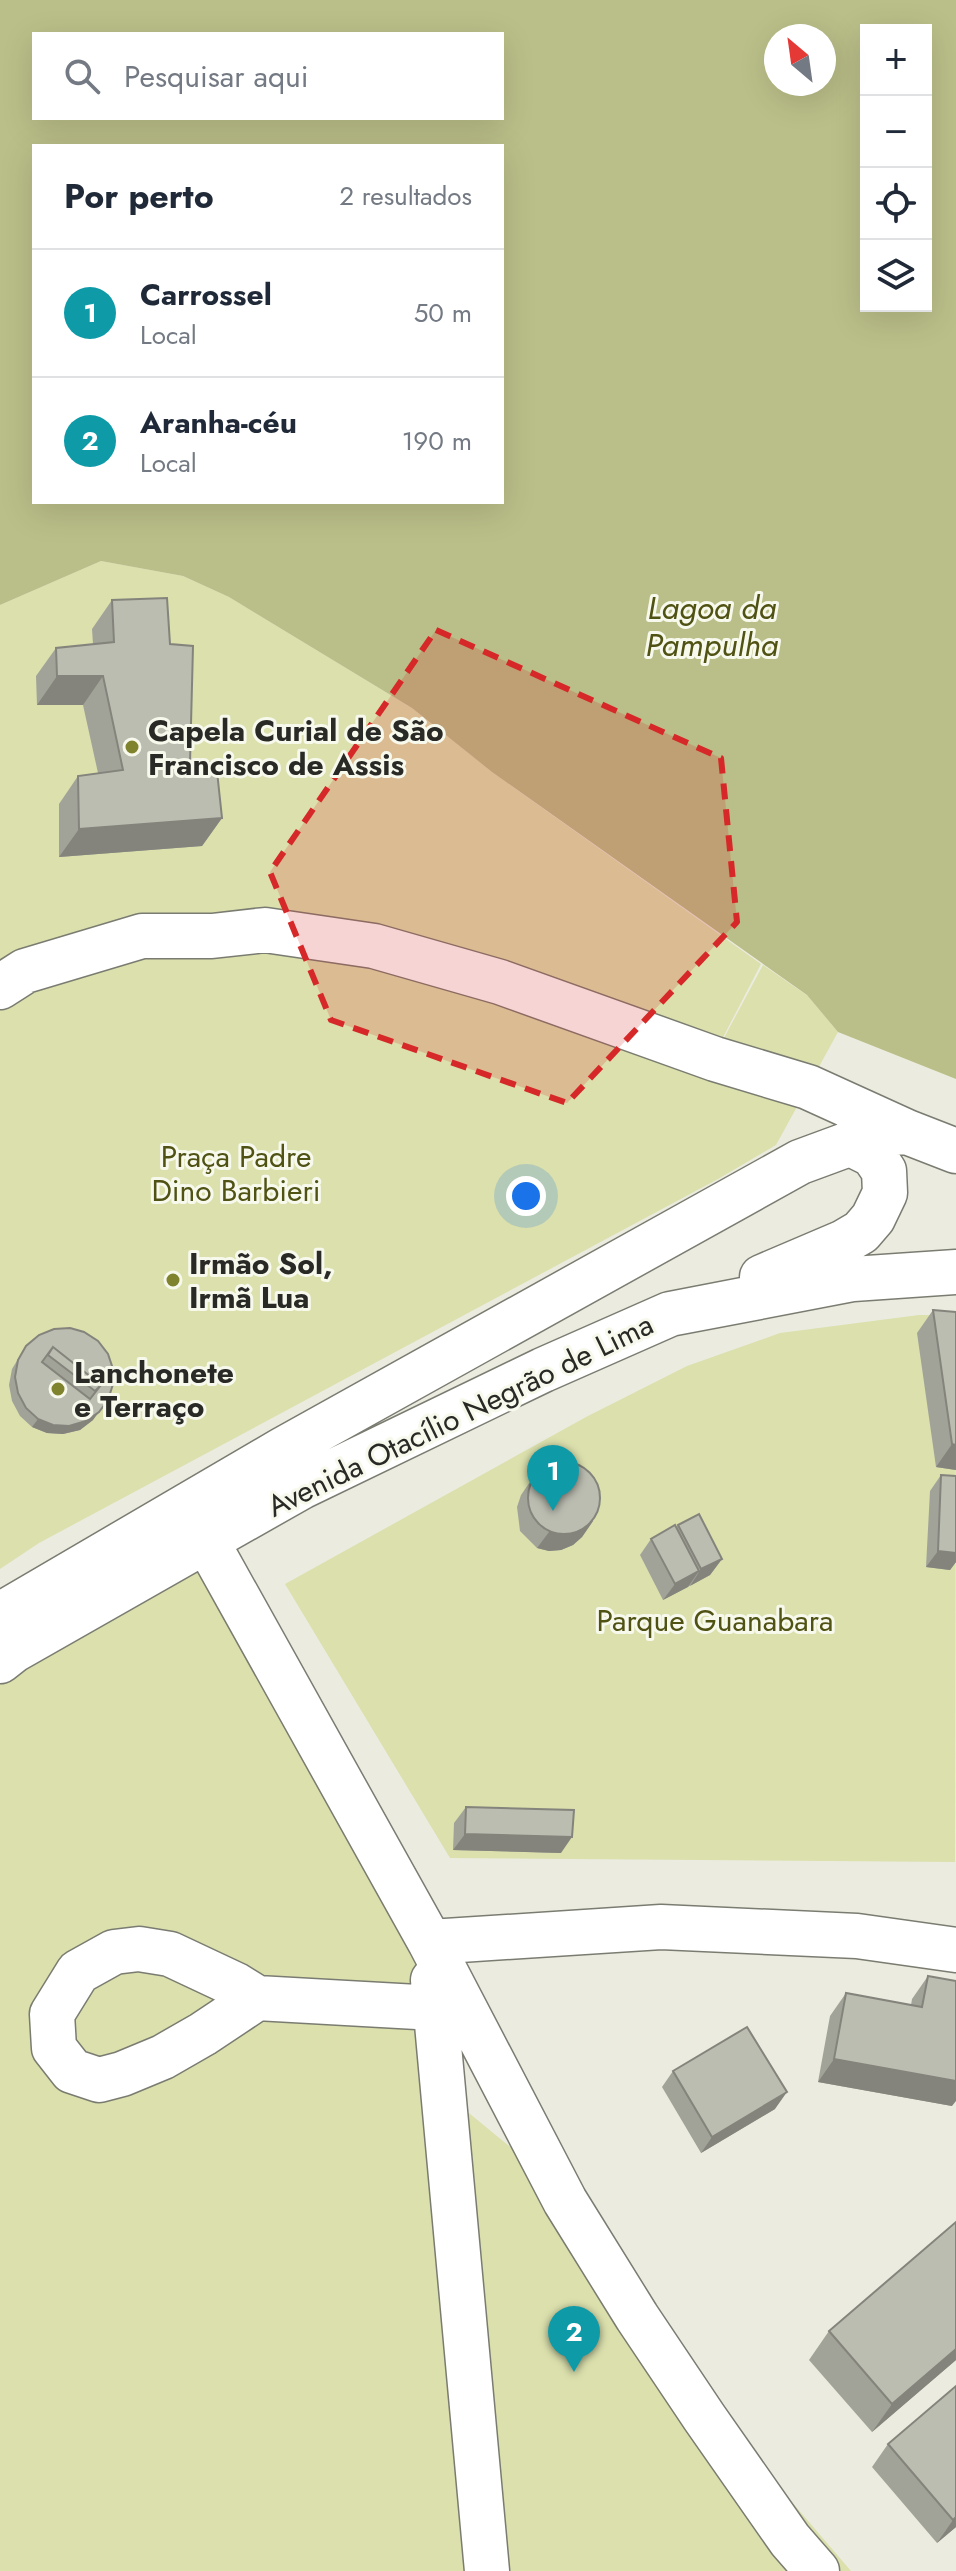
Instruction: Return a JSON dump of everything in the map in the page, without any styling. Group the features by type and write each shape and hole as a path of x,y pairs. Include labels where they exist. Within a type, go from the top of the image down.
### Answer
{"street":[{"name":"Avenida Otacílio Negrão de Lima","path":"0,987 25,971 142,936 212,936 265,930 374,946 500,982 715,1059 808,1087 956,1151"},
{"name":"Avenida Otacílio Negrão de Lima","path":"0,1615 282,1450 800,1162 876,1134 907,1132"},
{"path":"670,1314 827,1250 861,1232 873,1218 885,1193 884,1171 873,1155 849,1143"},
{"name":"Avenida Otacílio Negrão de Lima","path":"0,1661 14,1650 301,1487 543,1370 670,1314 853,1279 956,1272"},
{"path":"207,1542 430,1942 565,2201 704,2417 790,2540 817,2571"},
{"path":"430,1942 661,1927 857,1936 956,1950"},
{"path":"430,1942 487,2571"},
{"path":"257,1998 435,2008"}],"highlighted area":[{"path":"436,630 721,758 737,922 567,1103 331,1020 270,872"}],"green space":[{"path":"101,561 183,576 229,597 412,708 492,772 761,964 717,1049 267,926 0,984 0,605"},
{"name":"Praça Padre Dino Barbieri","path":"264,934 717,1051 763,965 808,996 838,1032 776,1145 39,1543 0,1569 0,992 26,975"},
{"name":"Parque Guanabara","path":"919,1315 956,1315 955,1862 450,1858 285,1584 586,1417 687,1366 780,1333"},
{"path":"192,1542 416,1942 465,2571 0,2571 0,1667"},
{"path":"464,2109 525,2159 621,2303 851,2571 504,2571"}],"water":[{"name":"Lagoa da Pampulha","path":"0,0 956,0 956,1079 838,1032 807,995 492,772 412,708 229,597 183,576 101,561 0,605"}],"building":[{"name":"Capela Curial de São Francisco de Assis","path":"167,598 170,644 193,646 190,763 216,762 222,818 79,829 78,776 123,770 103,676 57,676 56,648 114,642 112,600"},
{"path":"933,1310 956,1312 956,1445 952,1444"},
{"name":"Lanchonete e Terraço","path":"70,1328 98,1341 108,1354 113,1369 108,1400 99,1412 86,1421 69,1426 53,1425 38,1419 26,1408 18,1393 15,1377 18,1360 26,1346 39,1335 54,1329","holes":["53,1347 101,1385 90,1399 42,1362"]},
{"path":"53,1347 101,1385 95,1391 48,1355"},
{"path":"564,1462 590,1472 600,1498 590,1524 564,1534 538,1524 528,1498 538,1472"},
{"path":"941,1475 956,1476 956,1553 938,1551"},
{"path":"699,1514 722,1559 701,1569 678,1525"},
{"path":"675,1525 699,1571 675,1584 651,1539"},
{"path":"466,1807 574,1810 572,1837 465,1834"},
{"path":"928,1976 956,1981 956,2081 834,2059 846,1993 922,2007"},
{"path":"747,2027 787,2092 712,2137 673,2071"},
{"path":"956,2222 956,2349 892,2404 829,2331"},
{"path":"956,2386 956,2517 953,2520 888,2444"}],"place":[{"name":"Capela Curial de São Francisco de Assis","path":"132,747"},
{"name":"Irmão Sol, Irmã Lua","path":"173,1280"},
{"name":"Lanchonete e Terraço","path":"58,1389"},
{"name":"Carrossel","path":"553,1511"},
{"name":"Aranha-céu","path":"574,2372"}]}
